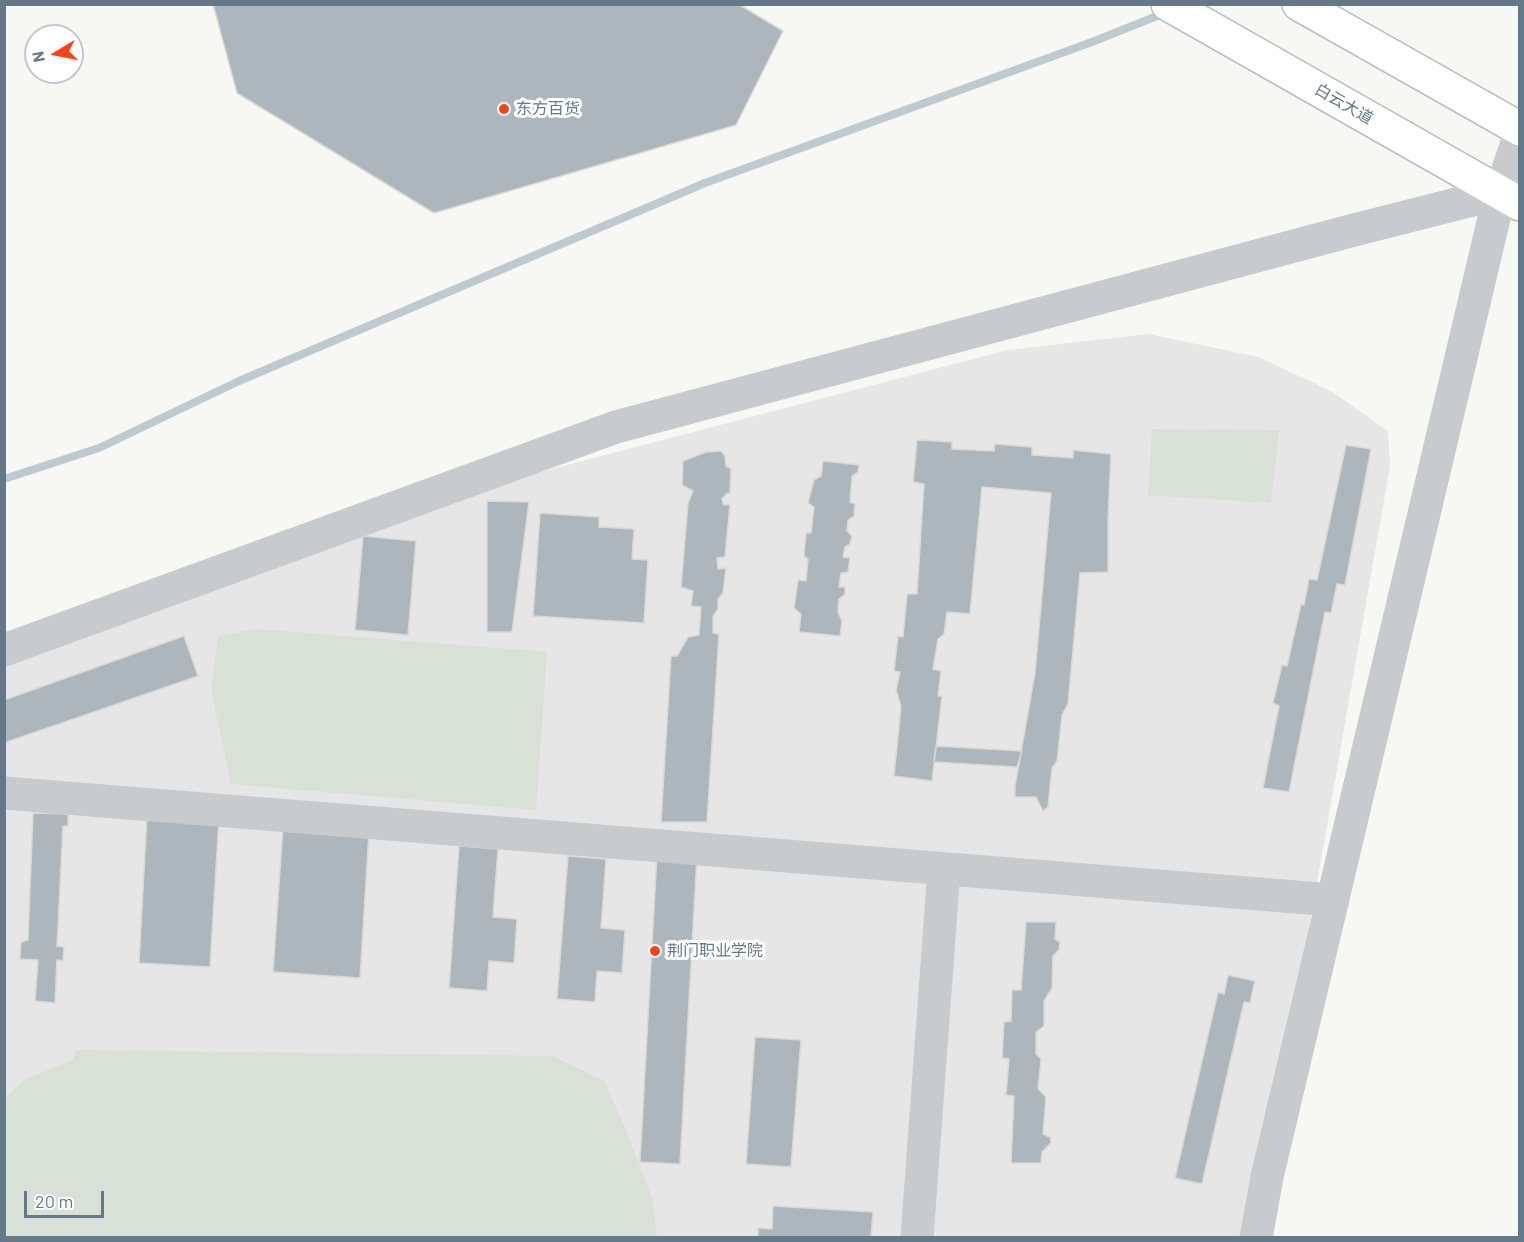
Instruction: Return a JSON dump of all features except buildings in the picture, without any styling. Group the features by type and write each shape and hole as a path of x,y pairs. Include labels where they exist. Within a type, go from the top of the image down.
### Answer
{"main road":[{"name":"白云大道","path":"1168,4 1510,199"},
{"path":"1299,4 1520,129"}],"street":[{"path":"1256,1238 1267,1177 1333,900 1510,199 1520,134"},
{"path":"4,650 616,427 1343,233 1510,199"},
{"path":"4,793 1333,900"},
{"path":"917,1238 944,869"}],"shaded area":[{"name":"荆门职业学院","path":"1149,334 1258,357 1331,391 1388,431 1390,466 1255,1237 5,1238 5,665 467,491 1008,350"},
{"path":"1152,429 1279,430 1271,503 1148,495"},
{"path":"257,629 547,652 536,810 231,784 211,689 218,636"},
{"path":"75,1050 553,1056 604,1081 652,1198 657,1237 5,1237 5,1098 24,1080 73,1060"}],"waterway":[{"path":"4,479 99,448 239,381 705,183 1092,42 1167,12"}],"place":[{"name":"东方百货","path":"504,109"},
{"name":"荆门职业学院","path":"655,951"}]}
